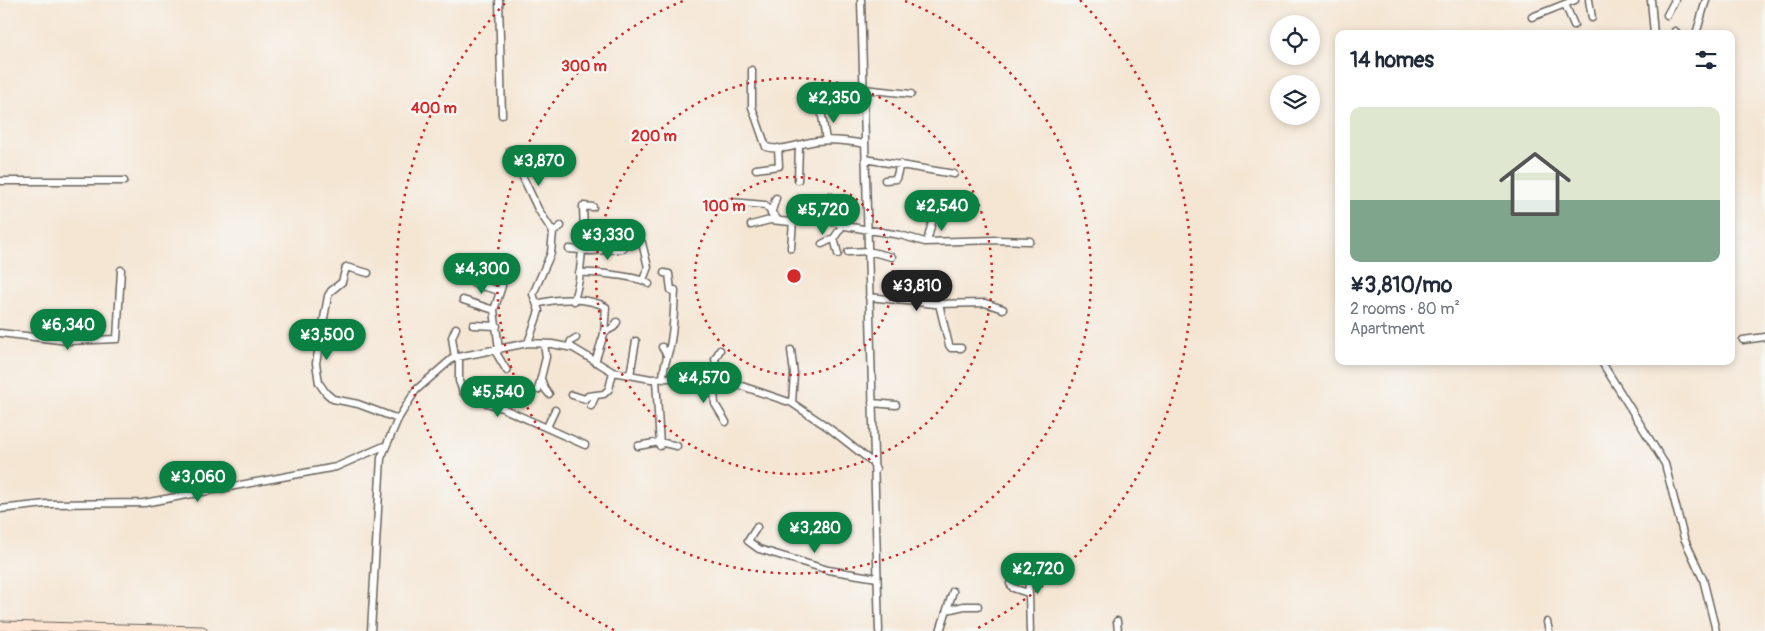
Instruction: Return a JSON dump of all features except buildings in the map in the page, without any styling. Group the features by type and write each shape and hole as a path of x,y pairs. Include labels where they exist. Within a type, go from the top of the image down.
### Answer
{"street":[{"path":"499,0 502,115"},
{"path":"861,0 872,403 876,469 875,524 879,631"},
{"path":"1589,0 1592,18"},
{"path":"1651,0 1654,30"},
{"path":"1667,15 1675,0"},
{"path":"1697,30 1706,0"},
{"path":"1532,17 1569,2 1574,24"},
{"path":"752,70 752,107 757,128 766,147 778,148 826,140 843,140 865,144"},
{"path":"822,89 863,89 911,94"},
{"path":"821,110 826,140"},
{"path":"798,180 799,145"},
{"path":"756,170 779,166 778,148"},
{"path":"510,150 538,209 553,232 551,253 533,294 537,304 538,315 528,343"},
{"path":"865,159 954,174"},
{"path":"884,180 896,179 900,164"},
{"path":"0,181 124,181"},
{"path":"828,219 830,196"},
{"path":"770,220 776,198"},
{"path":"730,202 768,206 778,220"},
{"path":"574,301 582,250 583,206 593,207"},
{"path":"751,225 770,220 793,221 818,217 843,225 900,235 927,242 997,240 1030,242"},
{"path":"927,242 933,218"},
{"path":"791,248 793,221"},
{"path":"822,244 834,238 843,225"},
{"path":"553,232 561,226"},
{"path":"834,238 838,254"},
{"path":"569,249 618,250 630,240 642,243 648,268 646,282 602,273 579,272"},
{"path":"848,252 868,251 892,257"},
{"path":"368,273 346,267 342,282 329,293 321,329 316,366 317,375 323,390 333,399 358,404 398,419"},
{"path":"0,334 68,341 118,339 121,270"},
{"path":"659,444 660,379 673,326 675,291 671,290 669,274 664,273"},
{"path":"474,284 501,289 494,310 497,350 507,371"},
{"path":"869,297 939,304 985,303 1003,309"},
{"path":"463,300 494,310"},
{"path":"537,304 548,301 574,301 606,307 605,332 595,362"},
{"path":"939,304 948,345 951,348 961,348"},
{"path":"605,332 614,327 617,322"},
{"path":"473,324 496,326"},
{"path":"456,328 452,337 457,358 459,381 465,395 547,427 569,440 585,445"},
{"path":"569,347 571,341 576,338"},
{"path":"1743,340 1765,338"},
{"path":"630,375 636,341"},
{"path":"371,631 378,471 384,446 416,390 457,358 528,343 544,344 569,347 613,372 660,379 715,377 792,403 829,428 872,462 876,469"},
{"path":"538,390 546,357 544,344"},
{"path":"662,347 667,355"},
{"path":"720,350 714,359 715,404 726,422"},
{"path":"791,350 794,374 792,403"},
{"path":"1603,365 1665,464 1684,538 1703,579 1716,631"},
{"path":"572,395 585,399 588,396 607,392 613,372"},
{"path":"540,378 544,389 549,394"},
{"path":"591,406 596,395"},
{"path":"872,403 896,405"},
{"path":"547,427 555,410"},
{"path":"638,446 659,444 677,446"},
{"path":"0,509 46,504 144,503 336,467 384,446"},
{"path":"757,527 748,541 759,549 782,554 828,570 878,578"},
{"path":"1026,562 1029,581 1030,631"},
{"path":"1010,584 1014,588 1028,593"},
{"path":"940,631 953,591"},
{"path":"947,610 964,606 978,606"},
{"path":"1117,621 1118,631"},
{"path":"1547,622 1549,631"},
{"path":"0,626 202,631"}]}
